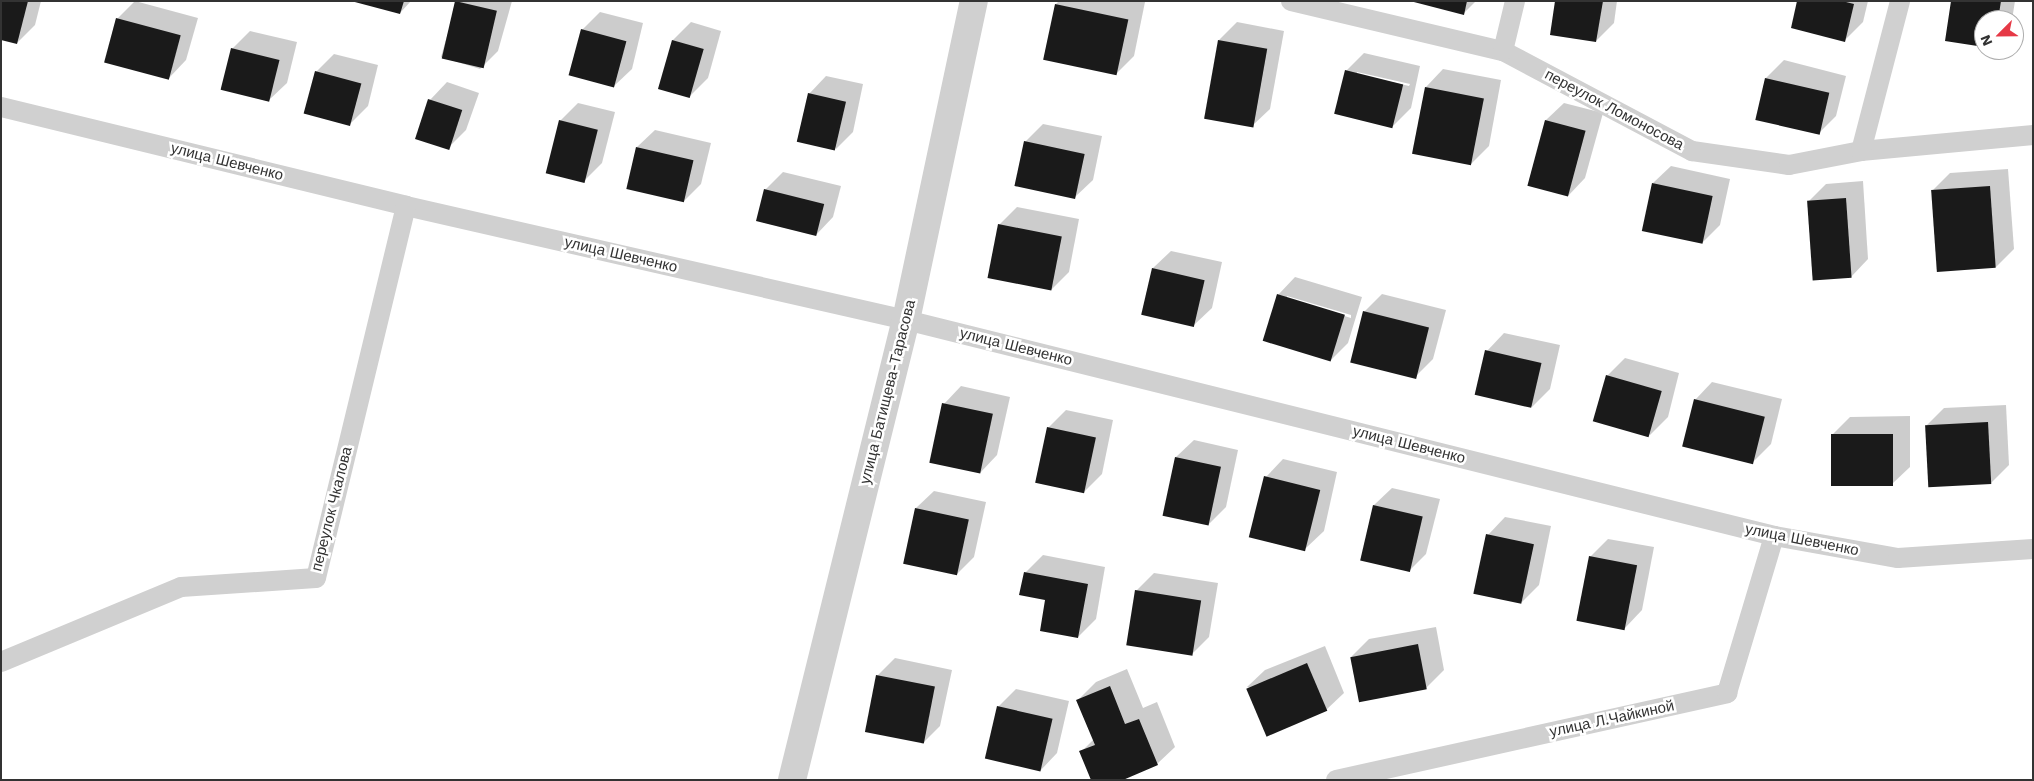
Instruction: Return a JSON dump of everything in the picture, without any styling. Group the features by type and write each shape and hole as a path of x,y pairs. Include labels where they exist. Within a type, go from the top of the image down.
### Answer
{"street":[{"name":"улица Батищева-Тарасова","path":"792,780 906,320 974,1"}],"lane":[{"name":"переулок Ломоносова","path":"1291,1 1503,51 1692,151 1789,165 1862,151 2033,135"},
{"path":"1503,51 1515,1"},
{"path":"1862,151 1900,1"},
{"name":"улица Шевченко","path":"1,108 406,206 906,320 1774,536 1898,558 2033,548"},
{"name":"переулок Чкалова","path":"1,662 181,587 316,578 406,206"},
{"name":"улица Л.Чайкиной","path":"1336,780 1727,694 1774,536"}],"building":[{"path":"1,1 28,1 17,44 1,40"},
{"path":"351,1 404,1 400,14"},
{"path":"455,1 497,11 484,68 442,58"},
{"path":"1410,1 1467,1 1464,15"},
{"path":"1555,1 1603,1 1596,42 1550,35"},
{"path":"1797,1 1842,1 1854,4 1845,42 1791,28"},
{"path":"1951,1 2001,1 2000,10 1974,10 1974,45 1945,41"},
{"path":"1055,4 1128,20 1117,75 1043,60"},
{"path":"116,18 181,35 169,80 104,62"},
{"path":"581,29 626,41 614,88 569,75"},
{"path":"672,40 704,49 690,98 658,89"},
{"path":"1218,40 1267,49 1253,127 1204,119"},
{"path":"231,48 280,60 269,102 221,90"},
{"path":"1345,70 1403,85 1392,128 1334,114"},
{"path":"315,71 361,83 350,126 304,114"},
{"path":"1765,78 1829,93 1820,135 1755,120"},
{"path":"1425,87 1484,98 1471,165 1412,154"},
{"path":"808,93 846,102 835,150 797,142"},
{"path":"428,99 462,110 449,150 415,139"},
{"path":"559,120 598,130 585,183 546,173"},
{"path":"1545,120 1586,131 1568,197 1527,186"},
{"path":"1024,141 1085,154 1075,199 1014,186"},
{"path":"636,147 693,160 684,202 626,189"},
{"path":"1652,183 1713,196 1702,244 1642,231"},
{"path":"1990,186 1996,268 1937,272 1931,190"},
{"path":"764,189 824,204 816,236 756,221"},
{"path":"1846,198 1852,278 1813,281 1807,201"},
{"path":"998,224 1062,236 1051,290 988,278"},
{"path":"1152,268 1205,280 1194,327 1141,315"},
{"path":"1277,294 1345,315 1331,362 1263,341"},
{"path":"1363,311 1429,327 1416,379 1350,362"},
{"path":"1485,350 1542,363 1531,408 1475,395"},
{"path":"1606,375 1662,391 1649,437 1593,421"},
{"path":"1694,399 1765,417 1753,464 1682,447"},
{"path":"942,403 993,414 980,473 929,463"},
{"path":"1988,422 1991,484 1928,487 1925,425"},
{"path":"1047,427 1096,437 1084,493 1035,483"},
{"path":"1831,434 1893,434 1893,486 1831,486"},
{"path":"1175,457 1221,467 1208,525 1163,516"},
{"path":"1264,476 1320,490 1305,551 1249,537"},
{"path":"1373,505 1423,516 1410,572 1360,561"},
{"path":"915,508 969,519 957,575 903,564"},
{"path":"1486,534 1534,544 1521,604 1473,594"},
{"path":"1589,556 1637,565 1625,630 1576,621"},
{"path":"1024,572 1088,584 1078,638 1040,631 1045,600 1019,595"},
{"path":"1135,590 1201,600 1192,656 1126,645"},
{"path":"1418,644 1427,689 1359,702 1350,657"},
{"path":"1307,663 1327,711 1267,737 1246,689"},
{"path":"876,675 935,686 924,743 865,732"},
{"path":"1110,686 1125,724 1139,719 1158,765 1123,780 1091,780 1079,751 1095,745 1076,700"},
{"path":"997,706 1053,719 1040,771 985,759"}]}
